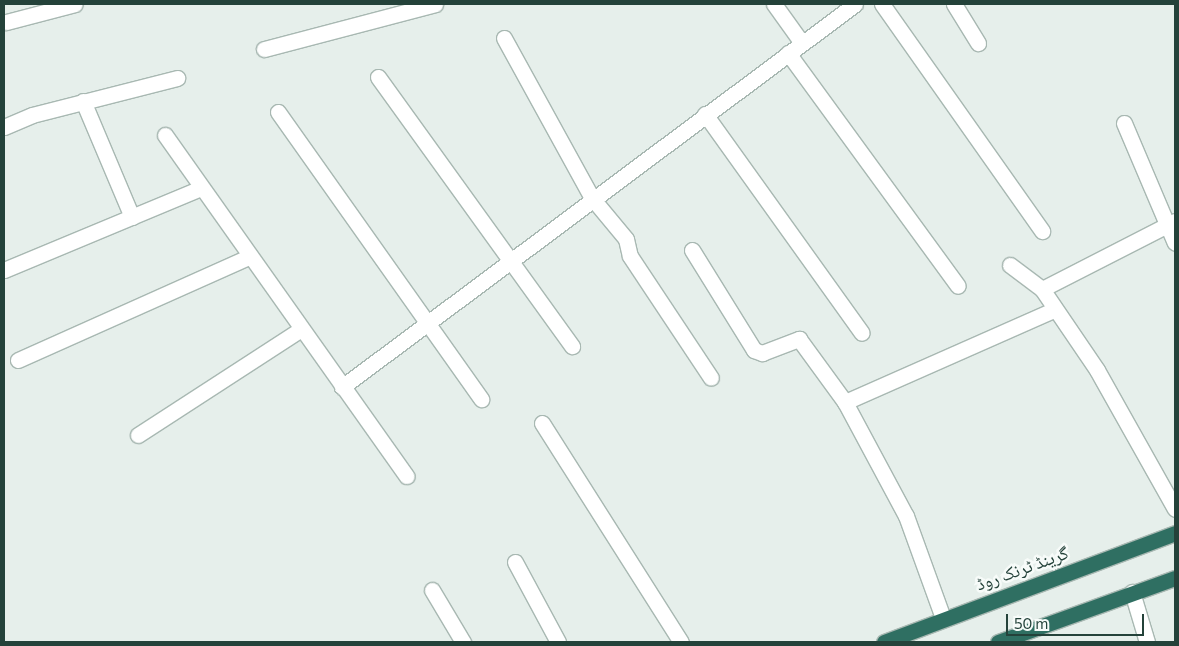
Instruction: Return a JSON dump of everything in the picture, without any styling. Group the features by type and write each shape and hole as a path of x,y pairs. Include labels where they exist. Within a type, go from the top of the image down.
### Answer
{"highway":[{"name":"گرینڈ ٹرنک روڈ","path":"884,642 943,618 1175,533"},
{"path":"998,642 1175,578"}],"street":[{"path":"6,22 75,4"},
{"path":"264,49 436,4"},
{"path":"774,4 802,43"},
{"path":"342,387 428,324 509,258 855,4"},
{"path":"882,4 1042,231"},
{"path":"954,4 978,43"},
{"path":"504,38 592,198 626,239 630,256 711,378"},
{"path":"788,53 958,286"},
{"path":"378,77 572,346"},
{"path":"4,127 83,101 177,78"},
{"path":"83,101 132,217"},
{"path":"278,112 481,399"},
{"path":"705,114 862,333"},
{"path":"1124,123 1172,223 1175,243"},
{"path":"165,135 406,476"},
{"path":"4,270 201,188"},
{"path":"1042,289 1172,223"},
{"path":"692,250 754,350 762,353 799,339 845,402 906,516 943,618"},
{"path":"18,360 250,256"},
{"path":"1010,265 1042,289 1054,310 1097,370 1175,509"},
{"path":"845,402 1054,310"},
{"path":"138,435 301,329"},
{"path":"542,423 681,642"},
{"path":"515,562 558,642"},
{"path":"432,590 463,642"},
{"path":"1132,592 1146,642"}]}
